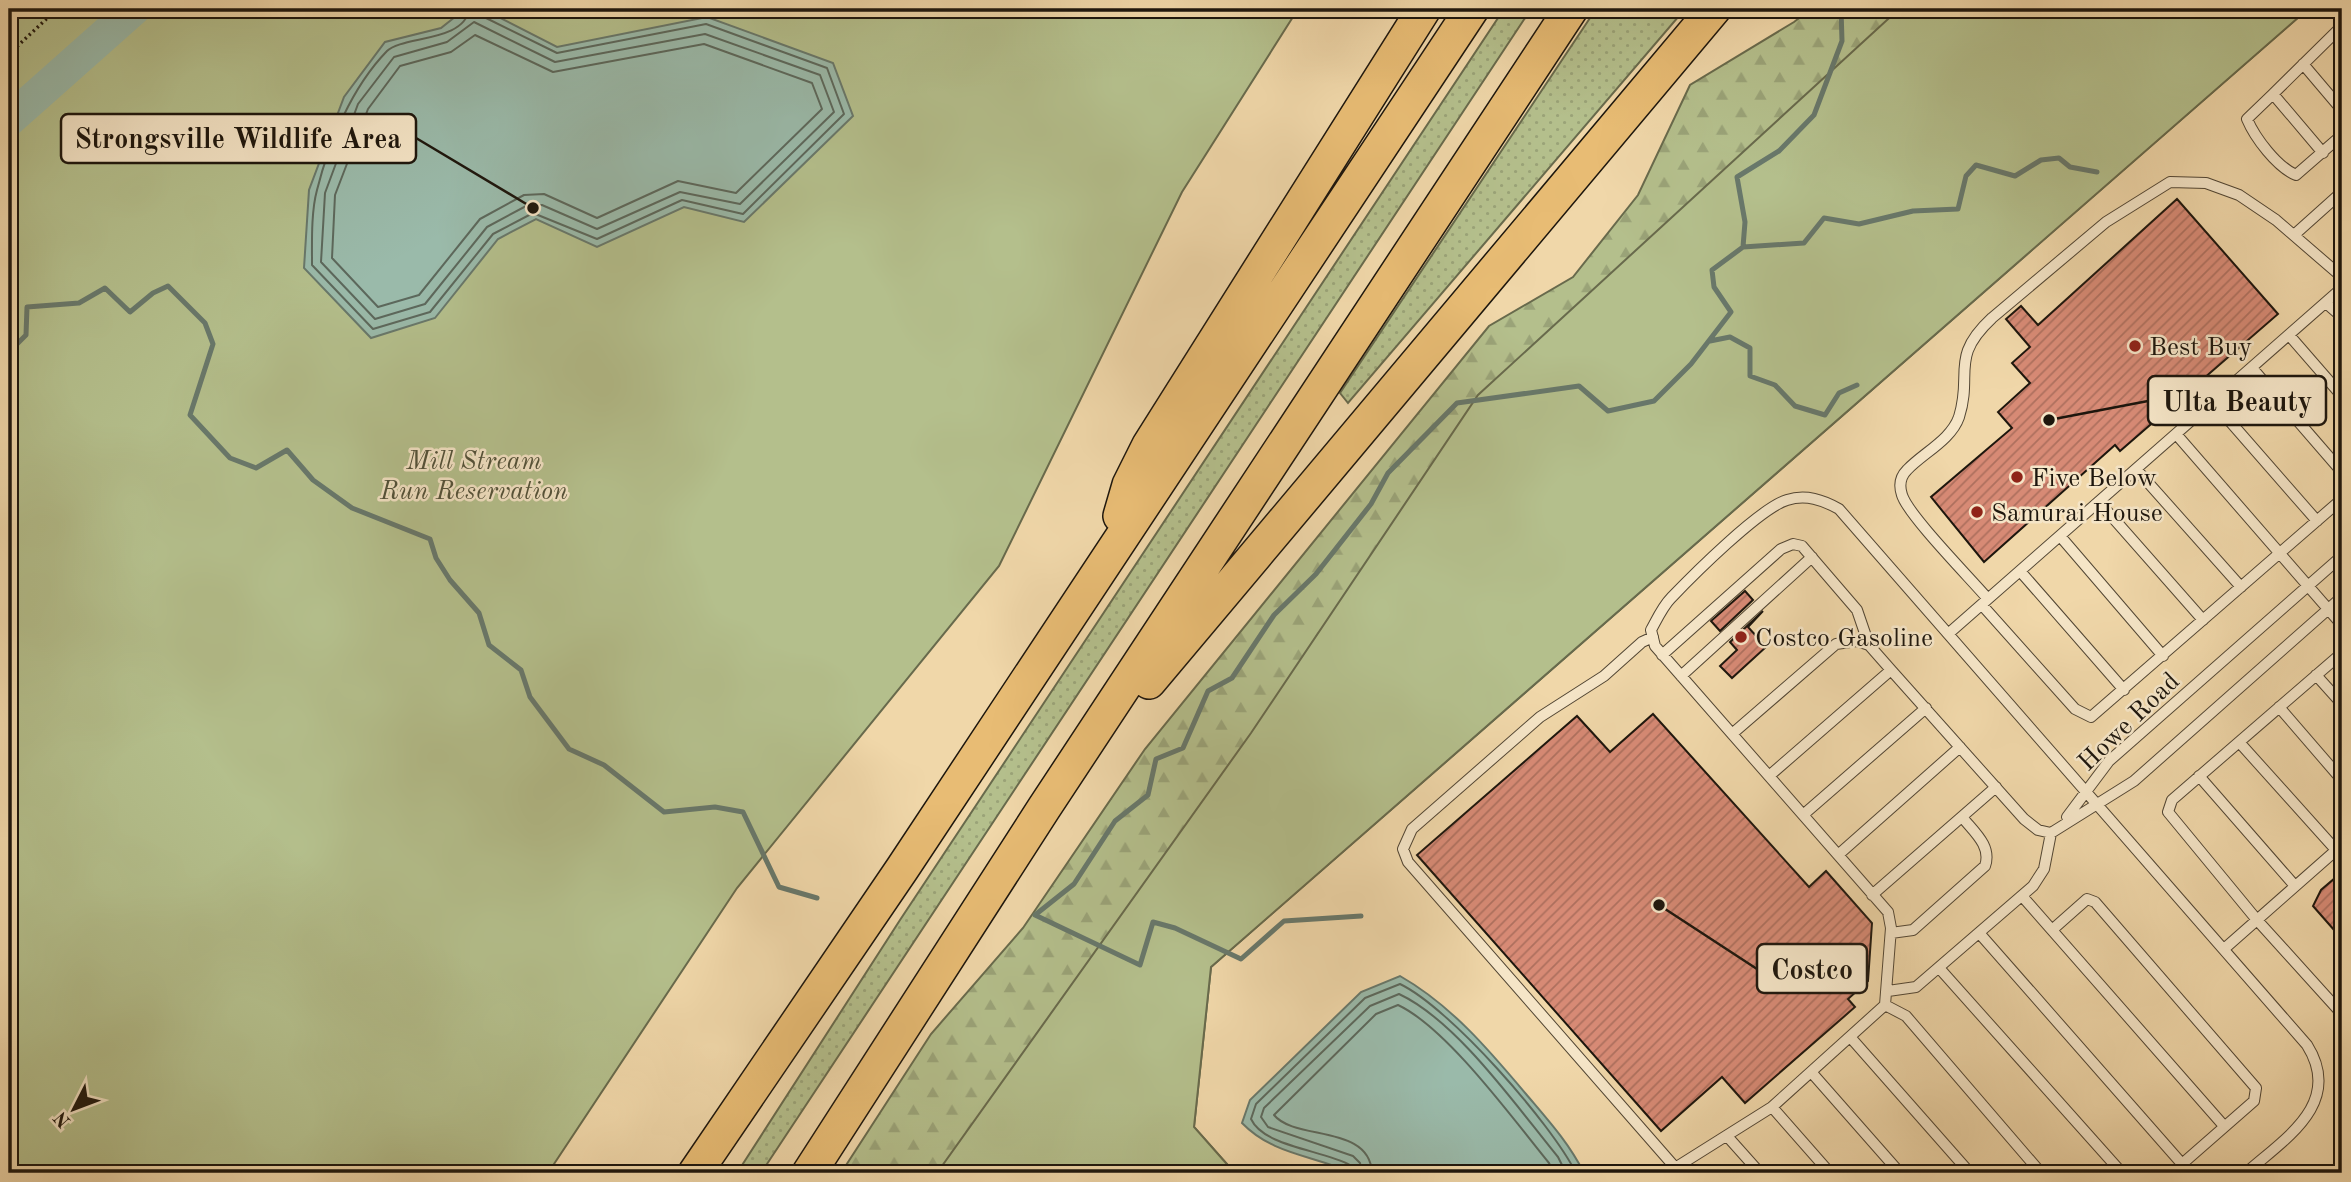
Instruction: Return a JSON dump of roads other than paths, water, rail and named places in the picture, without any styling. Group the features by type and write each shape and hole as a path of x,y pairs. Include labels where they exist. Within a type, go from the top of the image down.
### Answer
{"highway":[{"path":"1107,560 1129,485 1149,445 1424,9"},
{"path":"695,1173 902,869 1472,9"},
{"path":"809,1173 1044,808 1571,9"},
{"path":"1044,808 1714,9"}],"lane":[{"path":"2342,26 2247,119 2270,152 2287,171 2296,175 2342,135"},
{"path":"2304,64 2342,110"},
{"path":"2273,93 2323,153"},
{"path":"2342,277 2294,236 2239,195 2206,183 2169,182 2105,222 1978,331 1966,351 1958,419 1951,431 1905,472 1900,486 1905,503 1985,602 2082,714 2091,717 2342,499"},
{"path":"2294,236 2342,192"},
{"path":"1948,634 2342,288"},
{"path":"2326,303 2342,317"},
{"path":"2289,335 2342,396"},
{"path":"2252,368 2342,472"},
{"path":"2213,402 2317,521"},
{"path":"2176,434 2342,625"},
{"path":"2136,469 2241,587"},
{"path":"1653,637 1642,642 1604,676 1540,717 1412,829 1403,849 1408,862 1678,1171 1772,1107 1812,1073 1885,1005 1888,991 1891,933 1888,912 1662,655 1655,646 1653,637 1651,630 1669,600 1757,519 1788,500 1806,498 1821,499 1839,509 2297,1033 2314,1056 2318,1068 2318,1095 2306,1118 2246,1173"},
{"path":"2099,502 2203,621"},
{"path":"2060,536 2163,656"},
{"path":"1662,655 1780,549 1793,544 1802,547 1857,610 1869,645 2024,819 2038,830 2051,833"},
{"name":"Howe Road","path":"2063,823 2109,761 2342,556"},
{"path":"1681,676 1812,557"},
{"path":"2020,571 2124,690"},
{"name":"Howe Road","path":"2063,823 2134,781 2342,597"},
{"path":"1731,734 1836,644 1857,641 1869,645"},
{"path":"2342,653 2172,800 2168,812 2257,920 2342,1014"},
{"path":"1769,776 1891,670"},
{"path":"2316,675 2342,704"},
{"path":"2278,707 2342,780"},
{"path":"1803,815 1926,708"},
{"path":"2224,949 2339,848 2239,742"},
{"path":"1838,855 1960,747"},
{"path":"2199,776 2295,886"},
{"path":"1872,895 1996,787"},
{"path":"1891,933 1913,930 1986,866 1988,857 1985,846 1962,817"},
{"path":"1888,991 1916,987 2033,886 2044,869 2051,833 2063,823"},
{"path":"2022,896 2224,1126"},
{"path":"2052,930 2087,899 2095,902 2256,1088 2254,1101 2182,1164"},
{"path":"1980,933 2190,1173"},
{"path":"1940,969 2122,1173"},
{"path":"1885,1005 1906,1016 2041,1173"},
{"path":"1851,1038 1970,1173"},
{"path":"1812,1073 1900,1173"},
{"path":"1772,1107 1830,1173"},
{"path":"1727,1136 1760,1173"}],"water":[{"path":"465,9 483,9 557,47 707,17 833,63 853,116 744,222 684,207 597,247 536,219 498,239 435,318 371,338 304,268 309,190 344,97 385,42 441,28"},
{"path":"1400,976 1453,1014 1483,1045 1558,1132 1584,1173 1352,1173 1280,1148 1254,1134 1242,1123 1250,1100 1361,992"}],"waterway":[{"path":"9,120 134,9"},
{"path":"1361,916 1284,921 1241,959 1175,928 1153,922 1140,965 1035,915 1074,884 1115,821 1148,795 1156,759 1183,748 1208,691 1232,678 1274,615 1316,574 1371,504 1388,473 1457,403 1579,386 1608,411 1654,401 1691,364 1731,312 1714,287 1712,270 1743,247 1745,222 1737,177 1779,151 1814,115 1842,41 1841,9"},
{"path":"1910,9 1947,9"},
{"path":"1743,247 1804,243 1824,218 1859,224 1913,211 1958,209 1966,176 1976,165 2015,176 2041,160 2059,158 2070,167 2097,172"},
{"path":"9,352 26,335 27,307 79,303 105,288 130,312 153,293 168,286 205,323 213,344 190,415 230,458 256,468 287,450 313,480 352,508 430,539 436,558 450,580 479,613 489,645 521,670 530,697 569,749 604,765 664,812 715,807 743,812 779,887 817,898"},
{"path":"1710,341 1730,337 1750,348 1750,376 1775,385 1795,406 1825,415 1839,393 1857,385"}],"place":[{"name":"Strongsville Wildlife Area","path":"533,208"},
{"name":"Best Buy","path":"2135,346"},
{"name":"Ulta Beauty","path":"2049,420"},
{"name":"Five Below","path":"2017,477"},
{"name":"Samurai House","path":"1977,512"},
{"name":"Costco Gasoline","path":"1741,637"},
{"name":"Costco","path":"1659,905"}],"park label":[{"name":"Mill Stream Run Reservation","path":"474,474"}]}
